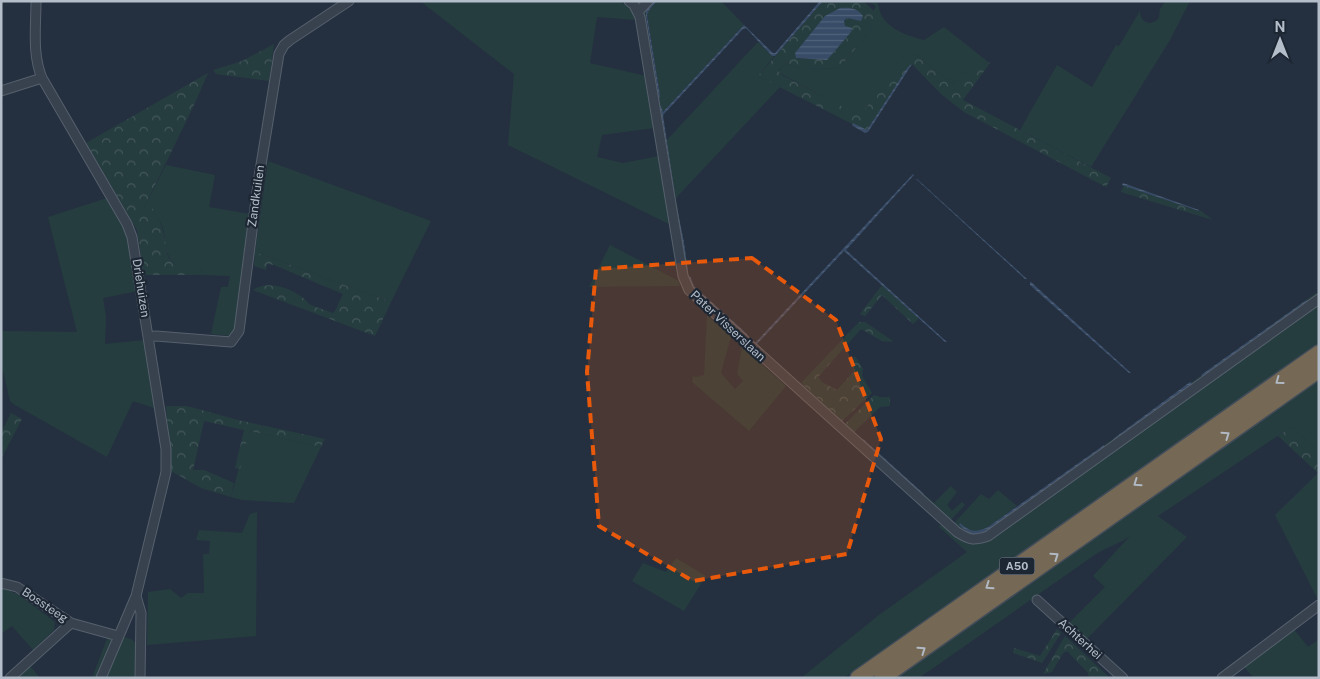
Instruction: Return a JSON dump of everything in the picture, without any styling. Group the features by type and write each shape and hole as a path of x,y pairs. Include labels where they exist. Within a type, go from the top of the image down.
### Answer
{"highway":[{"name":"A50","path":"858,678 1319,353"},
{"name":"A50","path":"882,678 1319,370"}],"street":[{"name":"Driehuizen","path":"36,1 35,52 37,66 42,78 127,224 135,248 166,449 166,472 136,596 101,678"},
{"name":"Zandkuilen","path":"148,337 231,342 239,331 258,177 279,54 284,45 290,40 349,1"},
{"path":"629,1 638,12 648,1"},
{"name":"Pater Visserslaan","path":"638,12 683,276 689,290 949,526 969,540 978,540 988,536 1319,299"},
{"path":"1,91 42,78"},
{"name":"Bossteeg","path":"1,583 17,586 71,624 118,636"},
{"name":"Driehuizen","path":"136,596 140,613 140,678"},
{"name":"Achterhei","path":"1037,600 1123,678"},
{"path":"1222,678 1319,605"},
{"path":"10,678 71,624"}],"highlighted area":[{"path":"752,258 836,320 881,439 847,554 693,581 599,526 587,372 596,269"}],"green space":[{"path":"420,1 619,1 635,11 636,20 597,17 590,63 646,76 654,128 602,135 597,157 623,163 659,156 671,225 508,145 514,74"},
{"path":"650,1 654,1 646,10 646,17 659,98 647,14 657,1 721,1 744,25 662,113 665,141 678,208 687,271 691,284 798,382 686,282 641,14"},
{"path":"823,1 863,1 874,11 871,30 839,68 801,69 786,63 778,71 782,75 860,116 907,52 916,55 953,84 968,67 977,61 984,65 987,61 990,63 963,100 1111,178 1106,187 964,112 941,94 912,64 866,131 758,76","holes":["832,12 851,19 847,18 843,24 851,32 827,59 796,58 795,53 825,17"]},
{"path":"868,1 875,1 878,4 884,19 895,29 909,36 924,40 944,27 987,61 984,65 968,67 953,84 916,55 907,52 860,117 778,72 786,63 801,69 839,68 871,30 873,13 876,6"},
{"path":"1165,1 1190,1 1170,40 1091,167 1020,130 1057,65 1092,87 1116,45 1119,46 1140,11 1144,21 1149,23 1156,21 1159,18 1160,9"},
{"path":"758,42 774,56 758,76 780,87 676,198 666,141"},
{"path":"274,44 269,81 216,74 213,70 242,61"},
{"path":"208,73 144,208 154,209 162,228 170,259 178,267 201,267 202,275 144,275 137,230 86,143"},
{"path":"268,161 431,221 391,302 255,252"},
{"path":"166,165 215,175 209,207 250,214 236,333 231,336 211,334 221,287 228,287 230,276 202,275 201,267 178,267 168,255 164,233 159,220 144,208"},
{"path":"1124,185 1201,211 1213,220 1121,192"},
{"path":"107,198 127,232 138,291 103,298 106,317 105,344 145,340 154,408 133,401 107,457 10,401 1,363 1,331 77,332 48,217"},
{"path":"610,245 679,281 680,286 589,287"},
{"path":"255,252 391,302 375,336 253,290 272,285 285,288 302,297 311,305 333,313 343,294 274,265 267,264 266,270 254,266"},
{"path":"882,285 919,318 913,324 882,295 865,316 860,314"},
{"path":"1317,292 1319,297 988,534 975,537 967,533 978,536"},
{"path":"1319,302 1319,344 844,678 801,678 879,615 967,552 938,526 945,525 968,541"},
{"path":"707,315 731,337 721,373 735,389 743,381 737,374 742,347 786,386 749,431 692,382 693,376 704,375"},
{"path":"859,322 865,322 893,341 885,342 861,329 818,377 822,382 837,390 854,371 851,361 855,356 863,369 862,376 872,393 842,421 801,383"},
{"path":"1319,380 1319,451 1291,427 1158,516 1187,537 1085,641 1067,625 1105,587 1093,576 1130,536 1096,554 919,678 896,678"},
{"path":"874,395 890,397 890,406 880,407 854,432 845,424"},
{"path":"166,406 187,406 238,420 325,439 321,447 249,431 240,469 235,468 244,430 204,421 193,470 204,470 234,483 231,497 201,488 171,471"},
{"path":"11,413 22,419 1,459 1,433"},
{"path":"1291,427 1319,451 1318,473 1278,436"},
{"path":"249,431 321,447 294,503 243,500 231,497"},
{"path":"860,435 861,439 934,503 951,486 957,492 947,505 952,511 962,502 965,505 950,521 860,443"},
{"path":"1319,473 1318,600 1275,515"},
{"path":"998,490 1017,506 987,527 974,532 966,529 960,523 967,533 953,526 981,494 989,499"},
{"path":"257,512 256,636 147,645 148,592 170,589 181,598 188,593 204,593 203,554 209,554 210,541 196,540 199,530 242,533 250,514"},
{"path":"676,558 706,576 684,611 632,581 643,563 666,572"},
{"path":"1,587 19,595 55,622 54,630 33,650 12,626 1,634"},
{"path":"1293,628 1308,647 1319,639 1319,678 1254,678 1243,666"},
{"path":"1057,629 1061,633 1042,663 1013,653 1014,648 1040,656"},
{"path":"108,636 112,644 97,678 92,678"},
{"path":"1065,636 1110,678 1089,678 1088,673 1067,651 1063,653 1052,672 1043,674"},
{"path":"124,637 136,643 136,678 104,678 116,650"},
{"path":"30,666 40,678 18,678"}],"water":[{"path":"654,1 657,1 647,15 660,95 659,99 646,17 646,10"},
{"path":"820,1 823,1 775,56 772,56 746,28 743,29 663,115 676,201 660,106 663,112 744,25 775,53"},
{"path":"840,8 850,8 858,11 863,16 861,21 847,18 844,21 845,26 852,28 851,32 827,60 796,58 795,53 825,16"},
{"path":"912,64 868,132 865,133 853,126 853,123 867,130 908,67"},
{"path":"913,174 846,250 947,342 844,251 757,344 794,379 754,342"},
{"path":"917,179 1027,279 1025,279"},
{"path":"1123,183 1199,210 1199,211 1122,185"},
{"path":"677,208 684,242 688,272 687,271"},
{"path":"690,276 694,286 746,333 750,339 697,292 689,279"},
{"path":"1031,282 1131,373 1030,285"},
{"path":"1308,300 1308,302 1203,377 1201,375 1305,301"},
{"path":"1190,382 1193,384 1113,439"},
{"path":"862,438 924,494 868,446"},
{"path":"1104,445 1105,447 982,535 970,534 959,525 960,523 973,531 988,527"}]}
